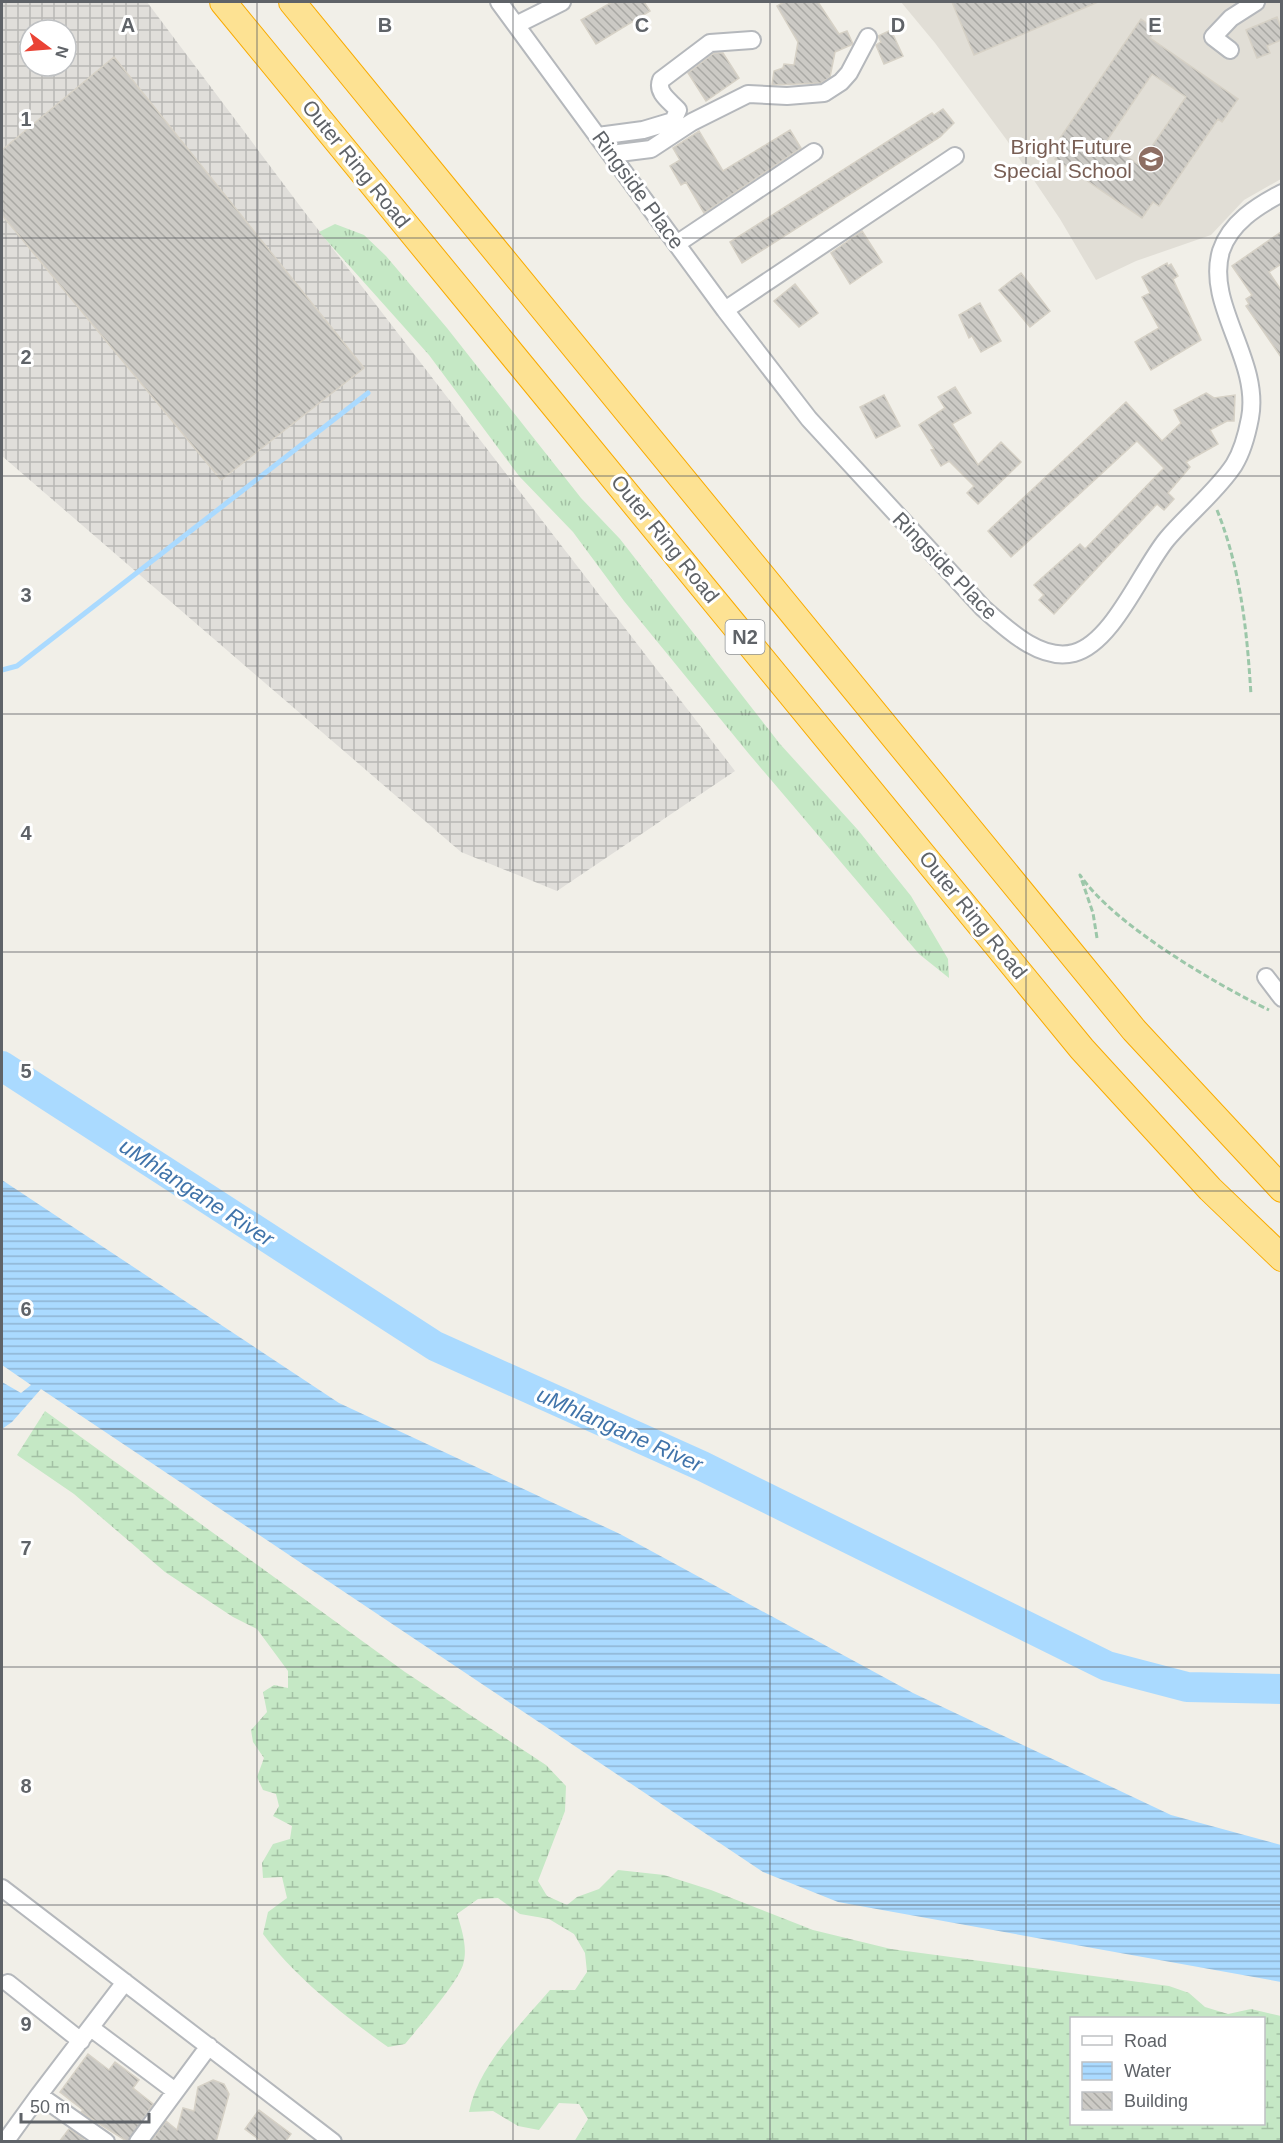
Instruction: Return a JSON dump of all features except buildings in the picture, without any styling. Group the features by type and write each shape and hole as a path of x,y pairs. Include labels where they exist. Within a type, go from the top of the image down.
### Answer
{"highway":[{"name":"Outer Ring Road","path":"223,2 1082,1049 1187,1164 1281,1258"},
{"name":"N2","path":"292,2 1134,1030 1281,1189"}],"street":[{"name":"Ringside Place","path":"499,2 725,310 838,453 983,609 1012,634 1057,654 1074,653 1094,643 1122,609 1165,541 1234,465 1245,440 1252,395 1248,369 1223,301 1219,273 1221,253 1227,237 1245,217 1281,193"},
{"path":"516,25 562,2"},
{"path":"1230,50 1213,37 1231,18 1256,2"},
{"path":"611,154 651,149 692,122 748,94 787,96 824,93 845,77 868,37"},
{"path":"598,136 643,130 673,121 678,110 660,92 661,80 710,43 752,40"},
{"path":"678,243 814,152"},
{"path":"725,310 955,156"},
{"path":"1266,977 1277,1005"},
{"path":"2,1888 333,2142"},
{"path":"5,2142 125,1982"},
{"path":"8,1983 81,2041"},
{"path":"92,2028 175,2091"},
{"path":"138,2142 209,2046"},
{"path":"39,2095 106,2142"}],"path":[{"path":"1210,492 1232,548 1247,630 1251,695"},
{"path":"1097,938 1093,913 1080,875 1094,896 1146,935 1237,994 1277,1005"}],"shaded area":[{"path":"2,2 147,2 303,210 735,771 557,891 461,852 2,456"},
{"name":"Bright Future Special School","path":"901,2 1281,2 1281,179 1244,200 1211,235 1136,261 1096,280 1060,219 1006,139 935,43"}],"green space":[{"path":"335,224 364,235 386,256 447,328 581,498 620,539 780,744 858,830 911,896 948,959 949,978 919,954 749,754 624,601 573,532 519,476 429,355 319,232"},
{"path":"45,1411 405,1672 546,1765 566,1786 565,1811 538,1881 547,1896 567,1905 577,1897 599,1889 618,1870 664,1875 711,1890 813,1930 891,1949 1169,1986 1189,1993 1205,2007 1228,2014 1251,2009 1281,2016 1281,2141 574,2142 588,2119 579,2104 559,2103 539,2130 518,2126 493,2111 469,2112 481,2078 514,2032 550,1990 575,1990 587,1972 585,1953 574,1934 549,1919 520,1914 498,1898 478,1899 457,1914 465,1952 459,1973 437,2006 405,2044 388,2047 321,1995 263,1934 268,1912 287,1898 282,1877 263,1878 262,1863 273,1844 290,1839 292,1826 273,1816 279,1806 276,1794 263,1790 257,1777 264,1758 253,1742 251,1730 267,1712 263,1692 274,1685 288,1688 288,1671 257,1629 233,1617 165,1572 74,1494 17,1455"}],"water":[{"path":"2,1180 339,1403 620,1534 913,1693 1171,1815 1281,1845 1281,1982 838,1902 763,1872 41,1389 12,1422 2,1429 2,1382 21,1393 31,1385 2,1365"}],"waterway":[{"path":"2,670 17,666 368,393"},
{"name":"uMhlangane River","path":"2,1066 435,1346 702,1466 1107,1666 1187,1687 1282,1689"}],"place":[{"name":"Bright Future Special School","path":"1151,159"}]}
